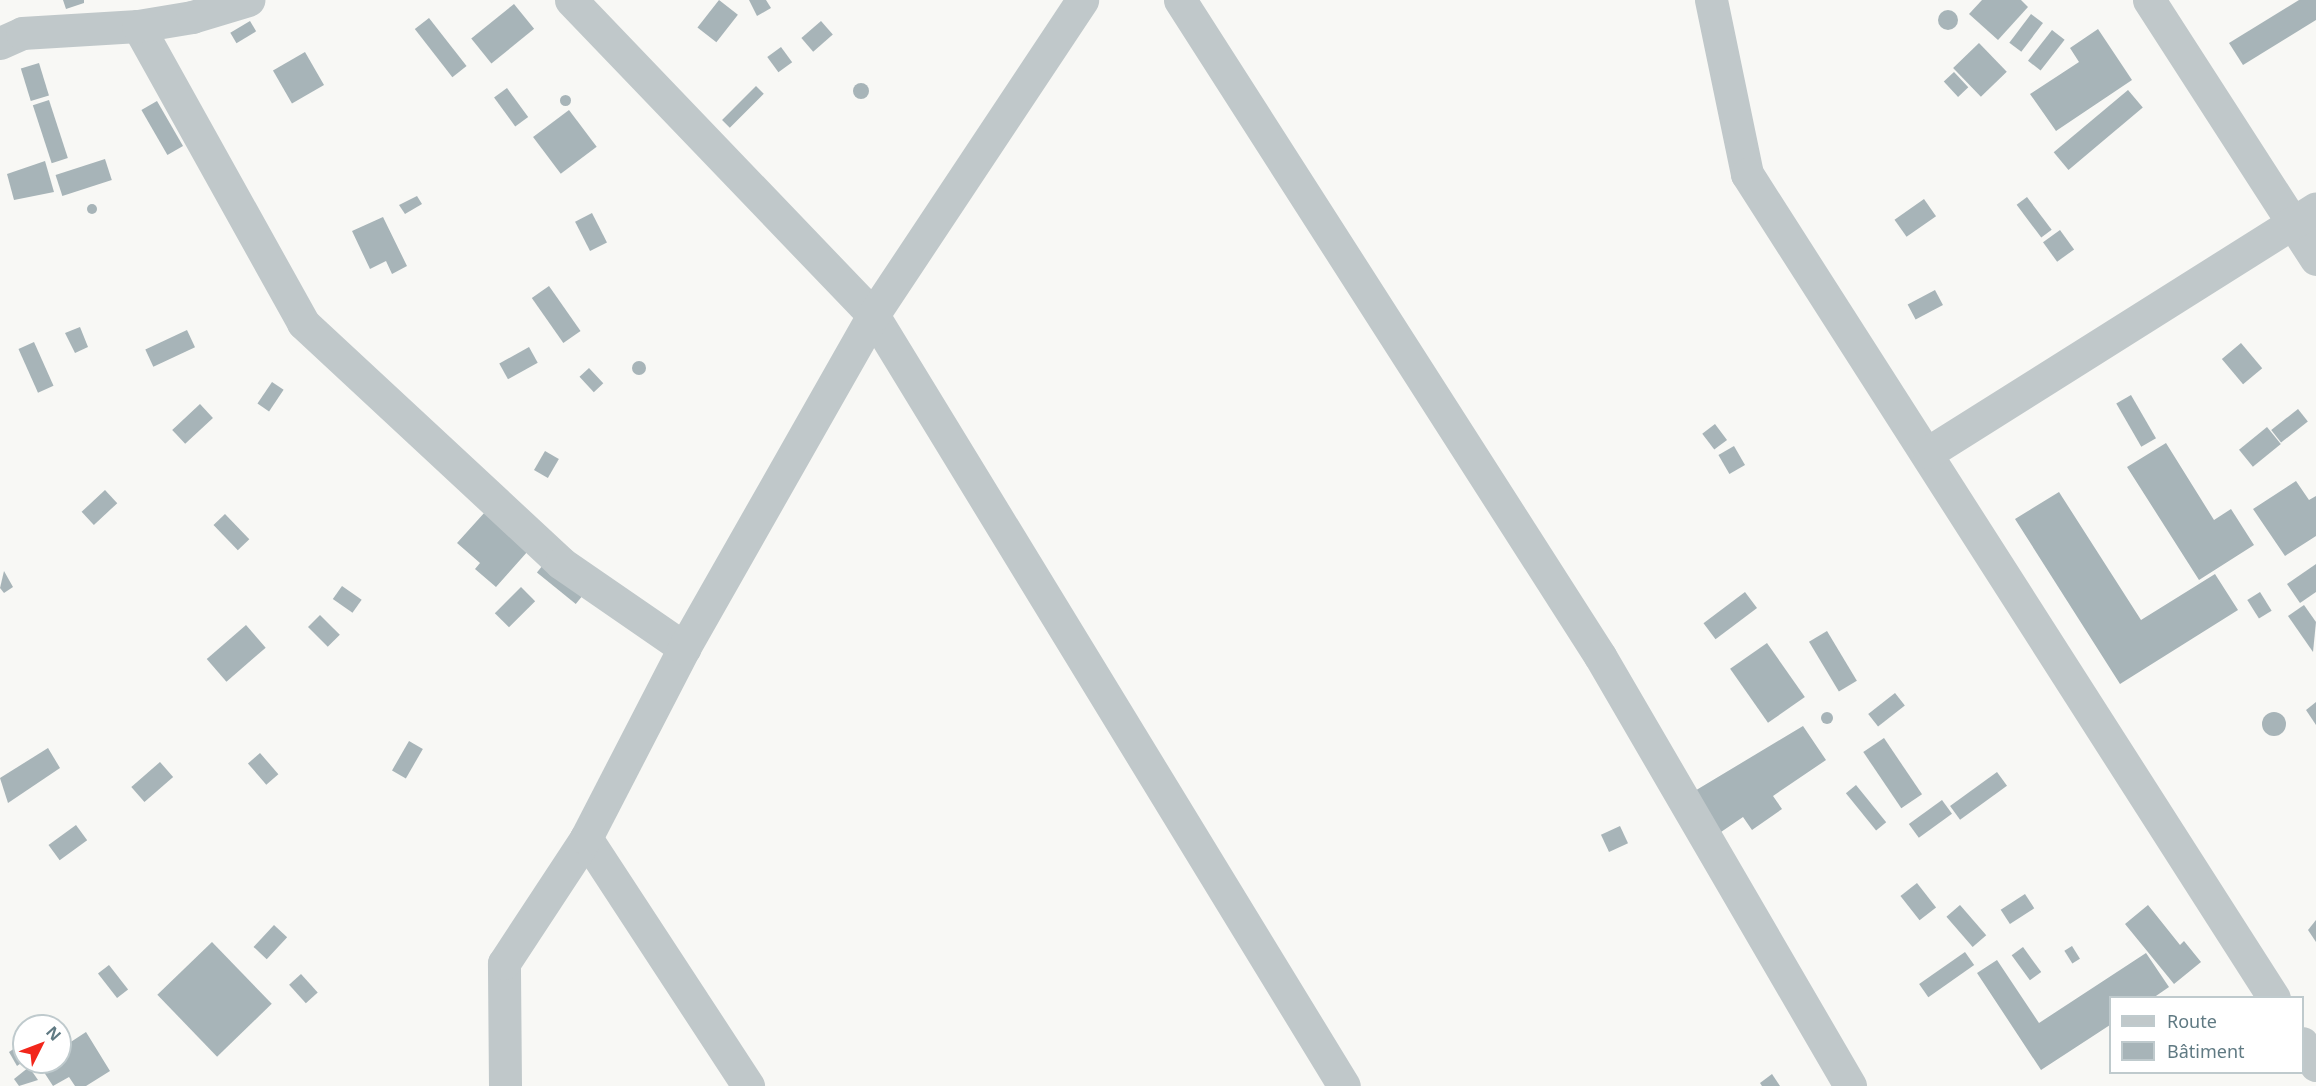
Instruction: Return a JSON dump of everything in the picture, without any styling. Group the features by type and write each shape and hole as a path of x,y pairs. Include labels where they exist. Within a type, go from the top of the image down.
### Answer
{"street":[{"path":"0,43 22,33 138,26 192,17 248,0"},
{"path":"571,0 873,315 1344,1086"},
{"path":"504,1086 504,963 586,838 684,648 873,315 1082,0"},
{"path":"1180,0 1600,656 1850,1086"},
{"path":"1711,0 1747,174 1929,452 2273,996"},
{"path":"2148,0 2304,216 2316,259"},
{"path":"138,26 303,323 561,563 684,648"},
{"path":"1929,452 2304,216"},
{"path":"586,838 748,1086"},
{"path":"2304,1046 2316,1065"}],"building":[{"path":"63,0 84,0 84,3 66,9"},
{"path":"719,0 738,15 716,42 697,28"},
{"path":"749,0 766,0 771,8 757,16"},
{"path":"1982,0 2021,0 2028,7 1998,40 1969,14"},
{"path":"2299,0 2316,0 2316,20 2243,65 2229,43"},
{"path":"514,4 534,29 491,63 471,39"},
{"path":"1948,10 1955,13 1958,20 1955,27 1948,30 1941,27 1938,20 1941,13"},
{"path":"2031,14 2043,23 2021,52 2009,43"},
{"path":"429,18 467,66 452,77 415,29"},
{"path":"250,21 256,31 236,43 230,33"},
{"path":"821,21 833,35 813,52 801,38"},
{"path":"2098,29 2132,80 2056,131 2030,94 2079,62 2070,48"},
{"path":"2052,30 2065,40 2041,71 2028,61"},
{"path":"1979,43 2007,72 1981,97 1953,68"},
{"path":"781,47 792,62 778,72 767,57"},
{"path":"305,52 324,85 292,103 273,70"},
{"path":"39,63 49,96 31,101 21,69"},
{"path":"1954,72 1968,87 1958,97 1944,82"},
{"path":"861,83 867,85 869,91 867,97 861,99 855,97 853,91 855,85"},
{"path":"756,86 764,94 730,128 722,120"},
{"path":"507,88 528,117 515,127 494,97"},
{"path":"2128,90 2143,108 2068,170 2054,152"},
{"path":"565,95 569,96 569,104 565,105 561,104 560,100 561,96"},
{"path":"49,100 68,158 52,163 33,105"},
{"path":"157,101 183,146 167,155 141,110"},
{"path":"569,110 597,147 561,174 533,137"},
{"path":"105,159 112,180 62,196 56,175"},
{"path":"45,161 54,192 14,200 7,174"},
{"path":"417,196 422,204 405,214 399,205"},
{"path":"2027,197 2052,230 2041,238 2017,205"},
{"path":"1924,199 1936,216 1907,237 1895,220"},
{"path":"92,204 96,205 96,213 92,214 88,213 87,209 88,205"},
{"path":"592,213 607,242 590,251 575,222"},
{"path":"383,217 407,266 392,274 386,261 370,269 352,231"},
{"path":"2060,230 2074,249 2057,262 2043,242"},
{"path":"549,286 581,331 563,343 532,298"},
{"path":"1935,290 1943,305 1916,320 1908,305"},
{"path":"80,327 88,347 75,353 65,333"},
{"path":"187,330 195,347 153,367 145,349"},
{"path":"34,342 54,386 38,393 18,349"},
{"path":"2241,343 2262,368 2243,384 2222,359"},
{"path":"529,347 538,363 508,379 499,363"},
{"path":"636,361 642,361 646,368 642,375 636,375 632,371 632,365"},
{"path":"589,368 603,383 594,392 579,377"},
{"path":"272,382 284,390 269,411 257,404"},
{"path":"2131,395 2156,438 2141,447 2116,404"},
{"path":"200,404 213,418 185,444 172,430"},
{"path":"2298,409 2308,422 2281,443 2271,430"},
{"path":"1715,424 1727,440 1714,450 1702,434"},
{"path":"2267,427 2281,444 2253,467 2239,450"},
{"path":"2166,443 2214,520 2231,509 2254,545 2199,580 2127,467"},
{"path":"1734,446 1745,465 1729,474 1718,455"},
{"path":"545,451 559,459 548,478 534,470"},
{"path":"2296,481 2309,500 2316,496 2316,536 2285,556 2253,509"},
{"path":"105,490 117,503 94,525 82,512"},
{"path":"2059,492 2141,620 2215,574 2238,610 2120,684 2015,519"},
{"path":"485,512 528,551 496,587 475,569 480,563 457,543"},
{"path":"225,514 249,539 238,550 213,525"},
{"path":"547,560 586,591 576,604 537,572"},
{"path":"2316,564 2316,592 2300,603 2287,584"},
{"path":"4,571 13,587 4,593 0,588"},
{"path":"342,586 362,600 352,613 333,599"},
{"path":"521,587 535,601 509,627 495,613"},
{"path":"1745,592 1757,608 1716,639 1703,623"},
{"path":"2260,592 2272,611 2259,619 2247,600"},
{"path":"2304,605 2316,622 2313,652 2288,616"},
{"path":"320,615 340,635 328,647 308,627"},
{"path":"246,625 266,648 226,682 207,659"},
{"path":"1827,631 1857,681 1839,692 1809,642"},
{"path":"1767,643 1805,697 1768,723 1730,669"},
{"path":"1895,693 1905,706 1878,727 1868,714"},
{"path":"2316,702 2316,725 2306,710"},
{"path":"1829,712 1833,718 1829,724 1825,724 1821,716"},
{"path":"2274,712 2283,715 2286,724 2283,733 2274,736 2265,733 2262,724 2265,715"},
{"path":"1803,726 1826,760 1773,796 1782,809 1752,830 1743,817 1721,832 1693,792"},
{"path":"1884,738 1922,794 1901,808 1863,752"},
{"path":"409,741 423,749 406,778 392,770"},
{"path":"48,748 60,768 8,803 0,778"},
{"path":"260,753 278,774 266,785 248,763"},
{"path":"160,762 173,777 144,802 131,787"},
{"path":"1997,772 2007,786 1960,820 1950,806"},
{"path":"1856,785 1886,822 1876,830 1846,793"},
{"path":"1942,800 1952,814 1919,838 1909,824"},
{"path":"76,825 87,840 60,860 48,845"},
{"path":"1620,826 1628,843 1609,852 1601,835"},
{"path":"1917,883 1936,907 1920,920 1900,896"},
{"path":"2025,894 2034,908 2010,924 2001,910"},
{"path":"1960,905 1986,935 1973,947 1946,917"},
{"path":"2148,905 2180,945 2184,941 2201,962 2174,984 2125,924"},
{"path":"2316,920 2316,942 2308,930"},
{"path":"274,925 287,937 267,959 254,947"},
{"path":"212,942 272,1004 217,1057 157,995"},
{"path":"2072,946 2080,959 2072,963 2064,951"},
{"path":"2023,947 2041,972 2030,980 2012,955"},
{"path":"1965,952 1974,965 1928,997 1919,984"},
{"path":"2146,953 2169,987 2156,996 2109,996 2109,1026 2041,1070 1977,973 1997,960 2039,1023"},
{"path":"109,965 128,989 117,998 98,974"},
{"path":"301,974 318,993 306,1003 289,985"},
{"path":"86,1032 110,1071 86,1086 75,1086 69,1077 53,1086 45,1074 72,1074 72,1041"},
{"path":"20,1074 34,1074 38,1080 19,1086 14,1079"},
{"path":"1772,1074 1780,1086 1762,1086 1760,1083"}]}
